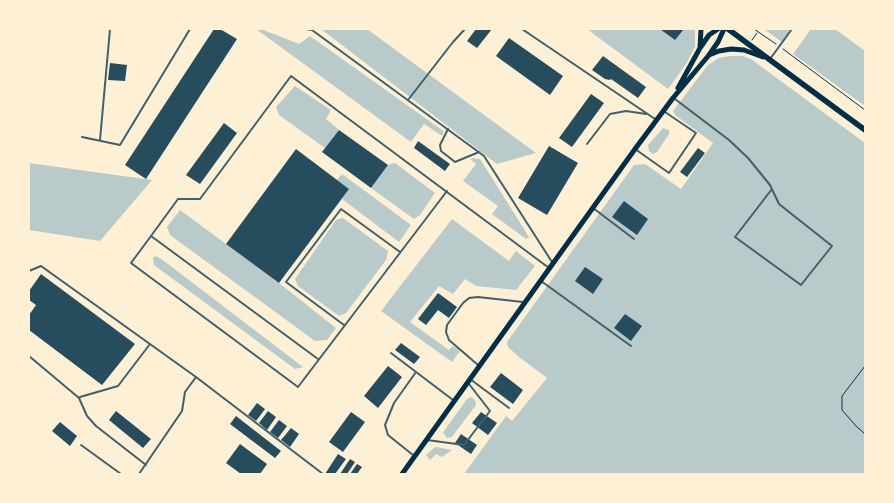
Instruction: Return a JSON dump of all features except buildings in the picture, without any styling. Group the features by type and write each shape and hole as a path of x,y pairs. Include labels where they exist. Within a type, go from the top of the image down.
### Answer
{"main road":[{"path":"700,48 701,29"},
{"path":"673,98 700,48 709,35 718,29"},
{"path":"402,474 635,149 673,98 709,55 724,29"},
{"path":"728,29 865,130"},
{"path":"709,55 731,49 744,50 770,59"}],"lane":[{"path":"100,140 110,29"},
{"path":"82,137 120,145 190,29"},
{"path":"306,29 312,30 484,156 551,266"},
{"path":"408,100 453,42 466,29"},
{"path":"522,29 657,120"},
{"path":"770,59 792,29"},
{"path":"447,191 298,387 131,263 178,199 200,199 291,76 551,266"},
{"path":"673,98 729,140 748,158 772,189 779,204 832,246 801,285 735,237 772,189"},
{"path":"587,144 610,114 626,110 651,116"},
{"path":"635,149 669,173 696,133 664,111"},
{"path":"448,129 440,145 441,151 455,162 479,152"},
{"path":"593,208 634,239"},
{"path":"344,325 286,282 341,209 400,252"},
{"path":"151,236 318,359"},
{"path":"29,270 41,266 196,377 322,474"},
{"path":"541,281 631,346"},
{"path":"480,366 449,340 446,332 447,325 469,298 478,297 526,302"},
{"path":"79,398 118,386 150,344"},
{"path":"391,353 454,401"},
{"path":"29,356 79,398 87,416 96,426 146,465"},
{"path":"415,456 388,436 385,425 394,403 416,372"},
{"path":"140,474 182,411 185,392 196,377"},
{"path":"469,381 509,408"},
{"path":"427,440 464,445 490,411 469,381"},
{"path":"81,445 121,474"}],"path":[{"path":"754,29 780,46 865,110"},
{"path":"865,366 842,396 842,410 865,434"}],"shaded area":[{"path":"256,29 261,29 299,44 310,36 442,130 443,135 424,124 411,142"},
{"path":"321,29 367,29 536,153 497,164"},
{"path":"587,29 695,29 695,47 686,64 668,89"},
{"path":"764,29 792,29 782,42"},
{"path":"811,29 835,29 865,51 865,106 793,54"},
{"path":"742,56 751,59 865,143 865,474 464,474 506,416 512,421 547,378 519,357 508,347 507,342 634,165 645,164 681,189 713,143 675,115 673,111 708,65 719,58"},
{"path":"295,86 331,110 326,119 339,130 325,148 279,115 276,107"},
{"path":"663,128 669,130 669,134 657,152 653,154 649,151 648,145"},
{"path":"470,159 480,159 529,237 526,239 492,214 498,206 463,181 476,164"},
{"path":"29,163 152,180 100,241 29,230"},
{"path":"395,163 435,193 420,215 414,219 371,188 388,165"},
{"path":"342,174 411,225 399,242 342,199 349,189 337,180"},
{"path":"180,210 279,283 336,328 327,340 315,341 170,235 167,227"},
{"path":"343,218 388,251 386,260 346,313 339,316 298,286 295,279 336,220"},
{"path":"452,219 509,261 516,251 535,266 516,290 476,286 465,279 453,294 439,286 410,322 449,350 453,346 460,351 452,362 381,311"},
{"path":"156,256 303,367 295,369 154,265 153,258"},
{"path":"471,397 475,400 476,405 452,437 447,438 443,433 444,431 467,399"},
{"path":"434,448 452,450 442,457 436,454 430,460 426,455"}]}
